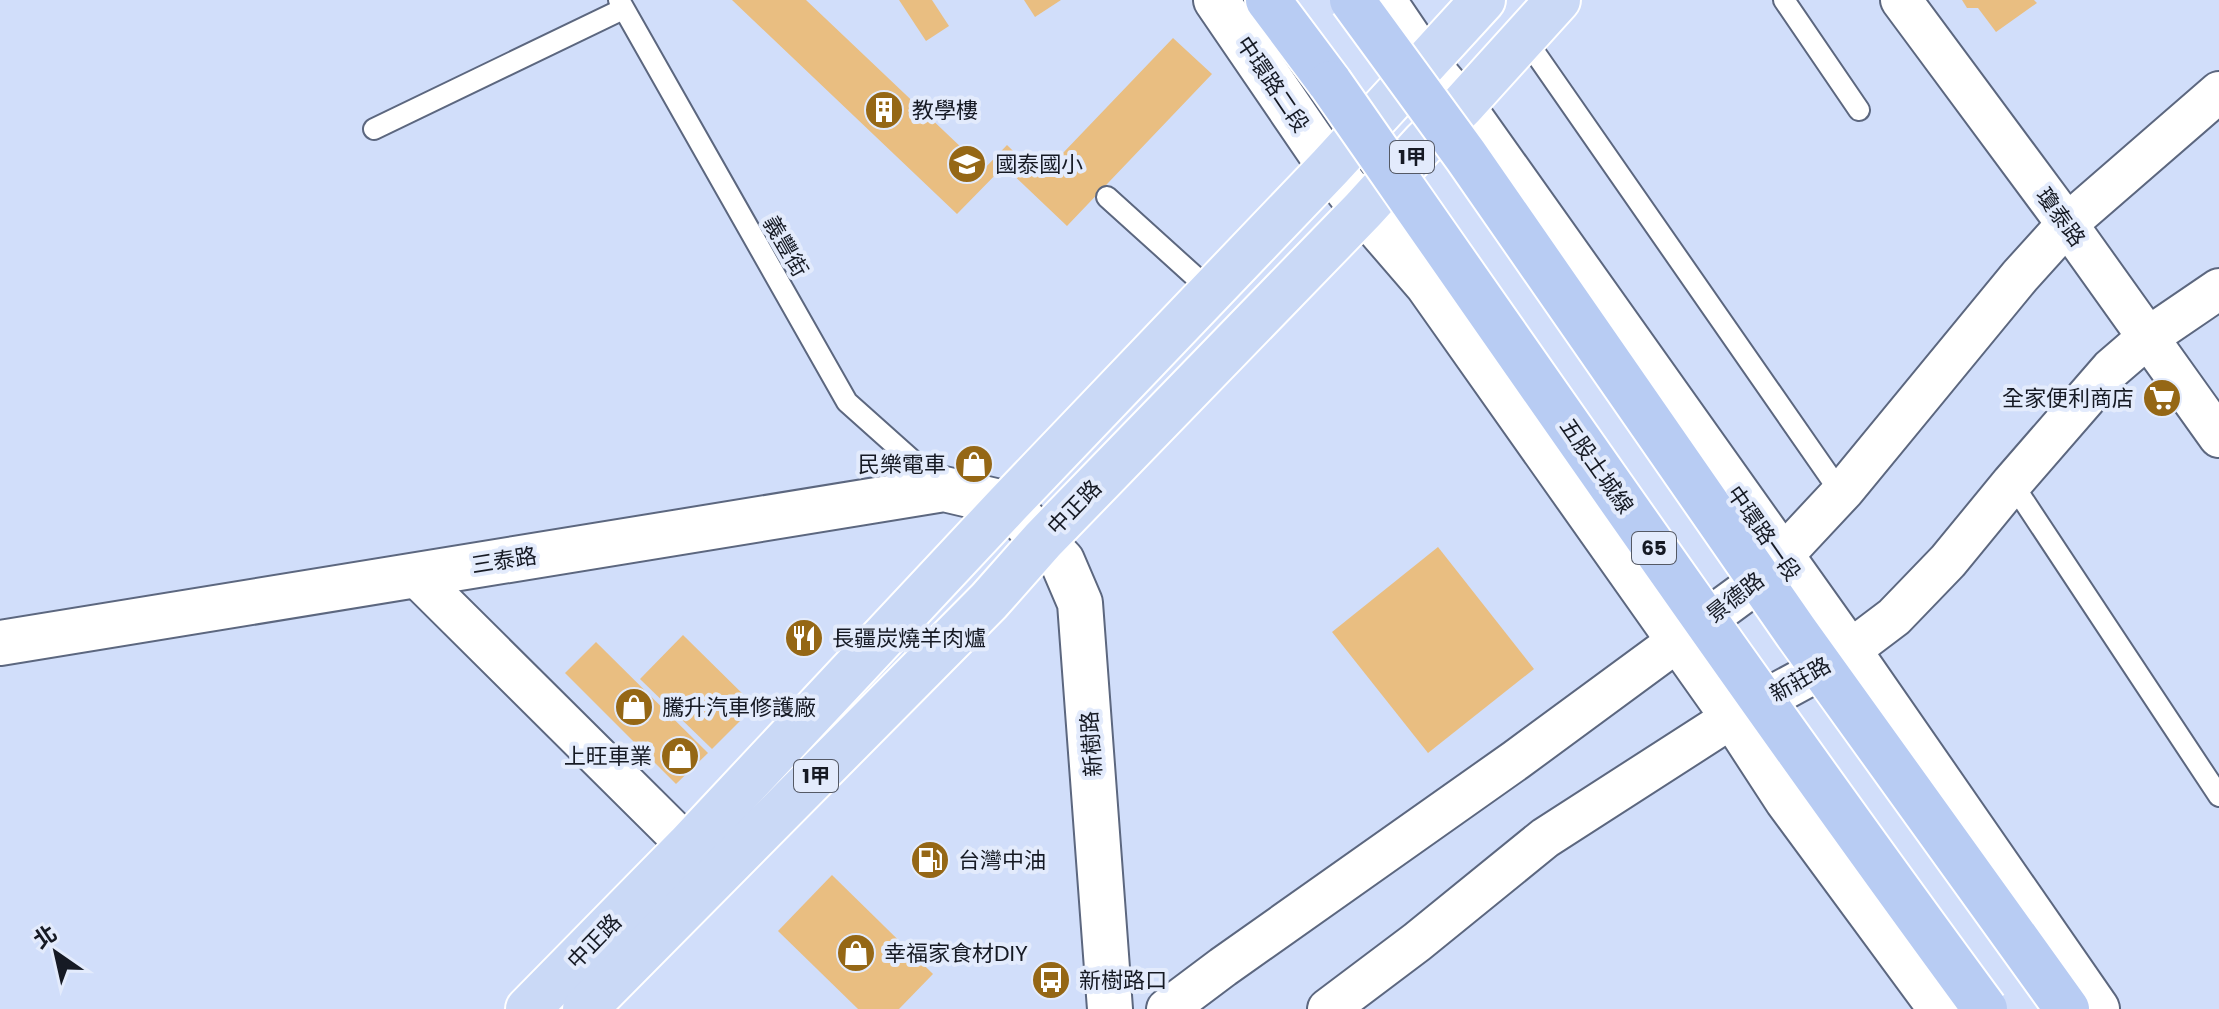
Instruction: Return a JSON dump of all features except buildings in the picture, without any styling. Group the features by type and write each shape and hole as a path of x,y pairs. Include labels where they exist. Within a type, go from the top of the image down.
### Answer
{"highway":[{"name":"五股土城線","path":"1268,0 1330,83 1645,535 1985,1009"},
{"path":"1352,0 1466,156 1805,645 2084,1004"}],"main road":[{"name":"中正路","path":"528,1009 688,846 1008,504 1330,167 1483,0"},
{"name":"中正路","path":"585,1009 989,601 1043,540 1462,106 1558,0"}],"street":[{"name":"中環路二段","path":"1216,0 1330,167"},
{"path":"1383,0 1425,62"},
{"name":"瓊泰路","path":"1901,0 2067,224 2219,437"},
{"name":"中環路一段","path":"1425,62 1462,106 1849,651 2084,1004"},
{"name":"景德路","path":"1167,1009 1516,760 1758,582 1841,493 2020,276 2067,224 2219,92"},
{"path":"1330,167 1427,284 1733,717 1787,800 1941,1009"},
{"name":"新莊路","path":"1328,1009 1417,942 1545,838 1733,717 1849,651 1894,617 1948,561 2111,369 2147,338 2219,289"},
{"name":"三泰路","path":"0,643 944,489 1008,504"},
{"name":"新樹路","path":"1008,504 1062,561 1080,603 1110,1009"},
{"path":"414,574 688,846"}],"lane":[{"path":"1784,0 1859,110"},
{"path":"374,129 621,5"},
{"name":"義豐街","path":"621,5 847,402 944,489"},
{"path":"1524,37 1841,493"},
{"path":"1107,197 1211,291"},
{"path":"2012,483 2219,796"}],"place":[{"name":"教學樓","path":"884,110"},
{"name":"國泰國小","path":"967,164"},
{"name":"全家便利商店","path":"2162,398"},
{"name":"民樂電車","path":"974,464"},
{"name":"長疆炭燒羊肉爐","path":"804,638"},
{"name":"騰升汽車修護廠","path":"634,707"},
{"name":"上旺車業","path":"680,756"},
{"name":"台灣中油","path":"930,860"},
{"name":"幸福家食材DIY","path":"856,953"},
{"name":"新樹路口","path":"1051,980"}]}
